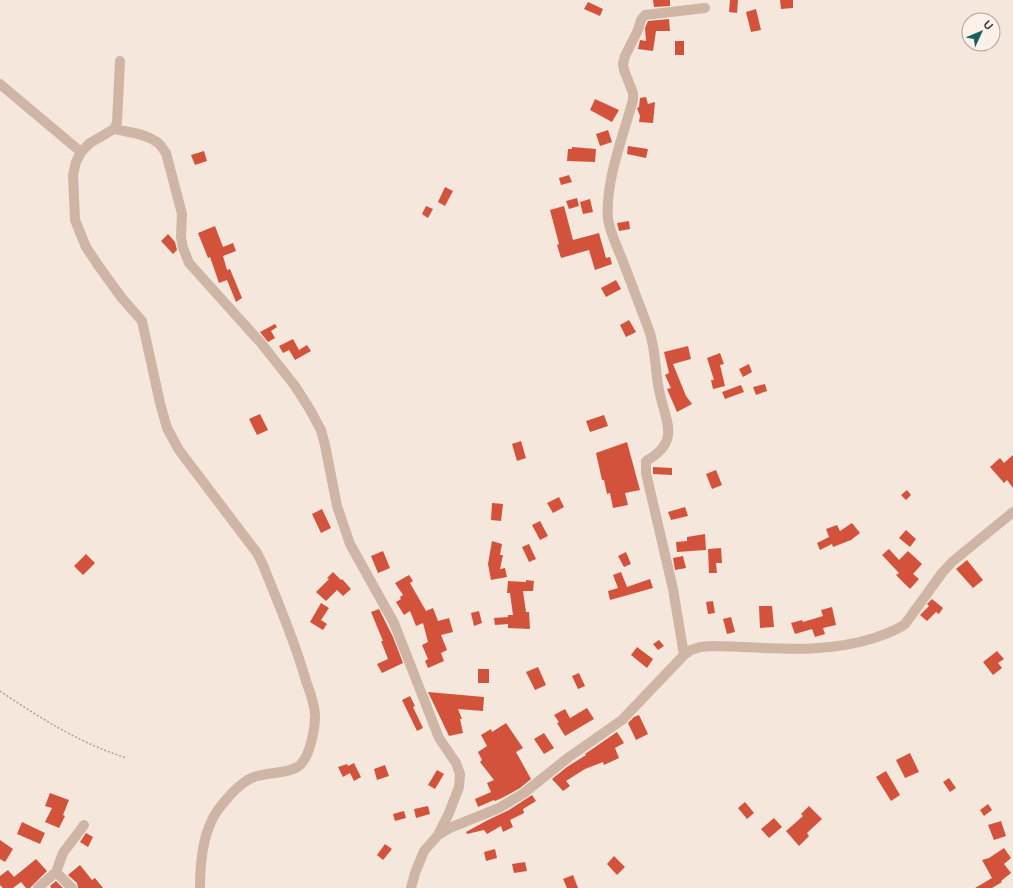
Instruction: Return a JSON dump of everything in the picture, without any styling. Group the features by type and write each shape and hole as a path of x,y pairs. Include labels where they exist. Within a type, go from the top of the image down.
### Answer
{"street":[{"path":"684,656 668,566 646,473 646,461 656,456 666,443 669,431 659,390 653,343 610,229 608,208 613,168 633,100 633,93 624,70 625,56 638,30 641,20 645,15 705,8"},
{"path":"120,61 117,123 114,129 90,143 81,152 76,162 73,174 75,220 86,246 98,265 121,297 142,321 160,403 168,428 179,450 257,553 263,565 300,660 313,702 315,715 311,742 300,765 290,770 253,777 240,785 219,808 212,819 206,838 200,876 200,888"},
{"path":"0,84 81,152"},
{"path":"114,129 149,137 156,141 166,153 182,214 181,237 183,248 189,263 261,343 295,386 321,430 337,506 350,544 394,623 439,738 456,763 460,774 459,787 450,813 438,835 424,851 411,888"},
{"path":"438,835 452,827 499,808 524,793 569,757 622,720 691,650 700,647 713,646 810,650 862,642 898,629 905,624 942,573 952,562 1013,512"},
{"path":"38,888 56,872 63,853 84,824"},
{"path":"56,872 72,888"}],"path":[{"path":"0,691 63,731 114,754 127,758"}],"building":[{"path":"653,0 670,0 670,6 654,7"},
{"path":"730,0 738,0 737,13 729,12"},
{"path":"780,0 793,0 793,8 781,9"},
{"path":"588,2 603,9 600,16 584,9"},
{"path":"756,9 761,30 751,32 746,12"},
{"path":"669,19 670,31 656,31 653,51 638,49 640,40 646,41 645,28 648,21"},
{"path":"675,41 684,41 684,55 675,55"},
{"path":"646,97 648,104 655,102 653,123 639,122 640,116 637,108 639,107 640,98"},
{"path":"595,99 619,110 612,122 590,110"},
{"path":"608,130 612,142 600,146 596,134"},
{"path":"628,146 648,149 646,158 627,154"},
{"path":"572,147 596,149 595,162 567,161 568,149 572,149"},
{"path":"204,151 207,161 195,165 191,155"},
{"path":"569,175 572,182 561,185 559,178"},
{"path":"445,187 453,191 445,206 438,202"},
{"path":"577,198 579,206 569,209 566,201"},
{"path":"590,199 593,212 583,214 580,202"},
{"path":"426,206 433,209 428,218 422,214"},
{"path":"564,206 573,240 599,233 606,258 610,257 612,264 595,270 589,250 561,258 550,210"},
{"path":"629,221 630,229 619,231 617,223"},
{"path":"215,226 223,247 233,243 236,251 223,256 227,270 230,269 242,298 236,302 227,280 219,283 210,257 208,258 198,233"},
{"path":"168,234 175,242 177,250 173,254 161,241"},
{"path":"616,280 621,289 606,297 601,288"},
{"path":"629,320 636,332 626,337 620,325"},
{"path":"275,324 277,327 271,331 275,338 268,342 260,332"},
{"path":"293,339 299,350 307,345 311,351 295,360 289,350 283,353 279,346"},
{"path":"688,346 691,359 673,364 686,396 692,404 677,412 667,389 671,388 665,375 669,373 664,352"},
{"path":"720,353 724,364 720,365 725,386 713,389 711,380 714,380 707,358"},
{"path":"749,364 752,372 743,377 739,369"},
{"path":"765,384 767,391 756,395 753,387"},
{"path":"741,385 744,392 725,399 722,392"},
{"path":"260,414 268,430 257,435 249,419"},
{"path":"604,415 608,426 590,432 586,421"},
{"path":"521,441 526,458 517,461 512,444"},
{"path":"627,442 640,490 625,493 628,505 613,508 610,493 607,494 604,480 602,480 596,453"},
{"path":"1013,455 1013,488 1007,480 1004,483 990,467 1000,458 1004,463"},
{"path":"653,467 672,468 672,475 653,474"},
{"path":"716,470 722,485 712,489 706,474"},
{"path":"907,490 911,495 906,500 901,495"},
{"path":"559,497 564,507 553,513 547,503"},
{"path":"492,503 503,504 501,521 491,520"},
{"path":"685,507 688,516 671,520 668,512"},
{"path":"322,509 331,528 321,533 312,514"},
{"path":"540,521 548,536 540,540 532,525"},
{"path":"852,523 860,533 851,540 833,547 832,544 820,550 817,543 829,537 826,529 837,525 840,531"},
{"path":"906,530 916,539 910,547 899,538"},
{"path":"705,534 706,550 677,552 676,542 687,541 687,537"},
{"path":"492,541 502,544 500,555 503,555 500,569 505,568 507,577 491,580 488,564"},
{"path":"529,544 536,559 529,562 522,547"},
{"path":"721,548 722,563 716,563 717,573 709,573 708,549"},
{"path":"889,549 899,560 908,551 922,564 913,574 919,579 910,589 896,575 899,573 882,555"},
{"path":"383,551 390,568 378,573 371,556"},
{"path":"626,552 631,564 624,567 618,556"},
{"path":"86,554 95,563 83,575 74,566"},
{"path":"683,556 686,568 675,570 673,558"},
{"path":"967,560 983,580 973,588 956,569"},
{"path":"333,572 351,589 343,596 337,590 326,601 316,592 329,579 327,578"},
{"path":"621,572 627,587 650,579 653,588 610,600 608,591 618,588 613,575"},
{"path":"409,575 413,581 410,583 426,611 433,608 438,621 449,618 453,632 441,635 447,650 441,653 444,661 428,668 425,661 428,659 422,645 428,642 423,623 416,626 410,611 404,615 396,602 401,599 400,597 403,595 395,583"},
{"path":"526,580 534,581 533,591 523,591 526,612 529,612 530,629 508,628 508,624 495,625 494,618 513,615 510,593 507,593 508,581 526,582"},
{"path":"932,599 943,608 939,614 936,612 927,621 920,615 929,606 927,604"},
{"path":"713,601 715,613 708,614 706,602"},
{"path":"321,603 329,608 321,620 327,624 323,630 310,622"},
{"path":"759,606 772,606 774,627 760,628"},
{"path":"832,607 836,625 823,628 825,634 815,637 812,629 795,634 791,623 802,620 803,622 823,616 821,610"},
{"path":"379,609 393,637 403,663 382,673 377,664 388,659 381,641 383,641 371,612"},
{"path":"479,611 482,623 474,626 471,613"},
{"path":"731,617 735,632 727,634 723,619"},
{"path":"659,640 664,646 658,650 653,644"},
{"path":"637,647 653,659 647,668 631,655"},
{"path":"997,651 1004,659 998,663 1002,668 993,675 983,662"},
{"path":"538,667 546,685 535,690 526,672"},
{"path":"478,669 489,669 489,683 478,683"},
{"path":"579,673 585,686 578,689 572,676"},
{"path":"428,692 484,697 483,711 458,709 462,719 460,719 463,733 449,736"},
{"path":"410,696 415,706 413,707 423,728 417,731 402,700"},
{"path":"587,708 594,719 565,736 554,715 565,709 570,718"},
{"path":"639,715 648,734 636,740 628,723 634,717"},
{"path":"506,723 523,748 516,752 531,779 520,788 502,798 478,807 475,799 491,792 487,783 494,780 480,762 482,760 478,752 487,746 481,735 491,729 492,732"},
{"path":"617,732 624,743 615,748 619,758 604,765 603,762 585,769 566,781 570,786 563,791 552,779 567,767"},
{"path":"544,733 554,748 544,754 534,739"},
{"path":"910,753 919,772 905,778 896,760"},
{"path":"354,763 361,777 354,781 350,773 343,777 338,767 347,764 348,766"},
{"path":"385,765 389,776 377,780 374,769"},
{"path":"437,770 444,774 435,789 428,785"},
{"path":"886,771 900,795 891,801 876,777"},
{"path":"949,778 956,788 950,792 943,782"},
{"path":"50,793 69,800 63,815 65,816 59,828 45,822 52,808 45,806"},
{"path":"532,795 536,801 523,809 524,813 510,820 513,827 503,832 501,826 487,834 484,830 467,834 466,832 509,810"},
{"path":"745,802 754,813 747,819 738,808"},
{"path":"988,804 992,810 984,816 980,810"},
{"path":"428,806 430,814 416,818 414,809"},
{"path":"809,806 822,819 807,833 809,836 799,846 786,831 803,816 801,814"},
{"path":"404,811 406,818 395,821 393,814"},
{"path":"774,818 782,827 769,838 761,829"},
{"path":"1001,821 1006,836 994,840 988,825"},
{"path":"22,822 45,833 40,844 17,834"},
{"path":"86,833 93,837 88,847 80,842"},
{"path":"0,840 13,849 5,862 0,859"},
{"path":"385,844 392,849 383,860 377,855"},
{"path":"1004,848 1011,858 1004,864 1011,873 1001,881 1002,882 992,888 975,888 992,878 982,860 989,858"},
{"path":"495,849 497,858 486,861 484,852"},
{"path":"614,856 625,867 617,875 607,864"},
{"path":"36,859 47,871 30,888 26,888 21,882 13,888 3,888 0,885 0,876 8,870 14,877"},
{"path":"525,862 527,871 514,873 512,864"},
{"path":"80,865 92,880 95,878 103,888 78,888 77,883 68,875"},
{"path":"573,875 578,888 567,888 563,879"},
{"path":"56,881 63,888 51,888 50,886"}]}
